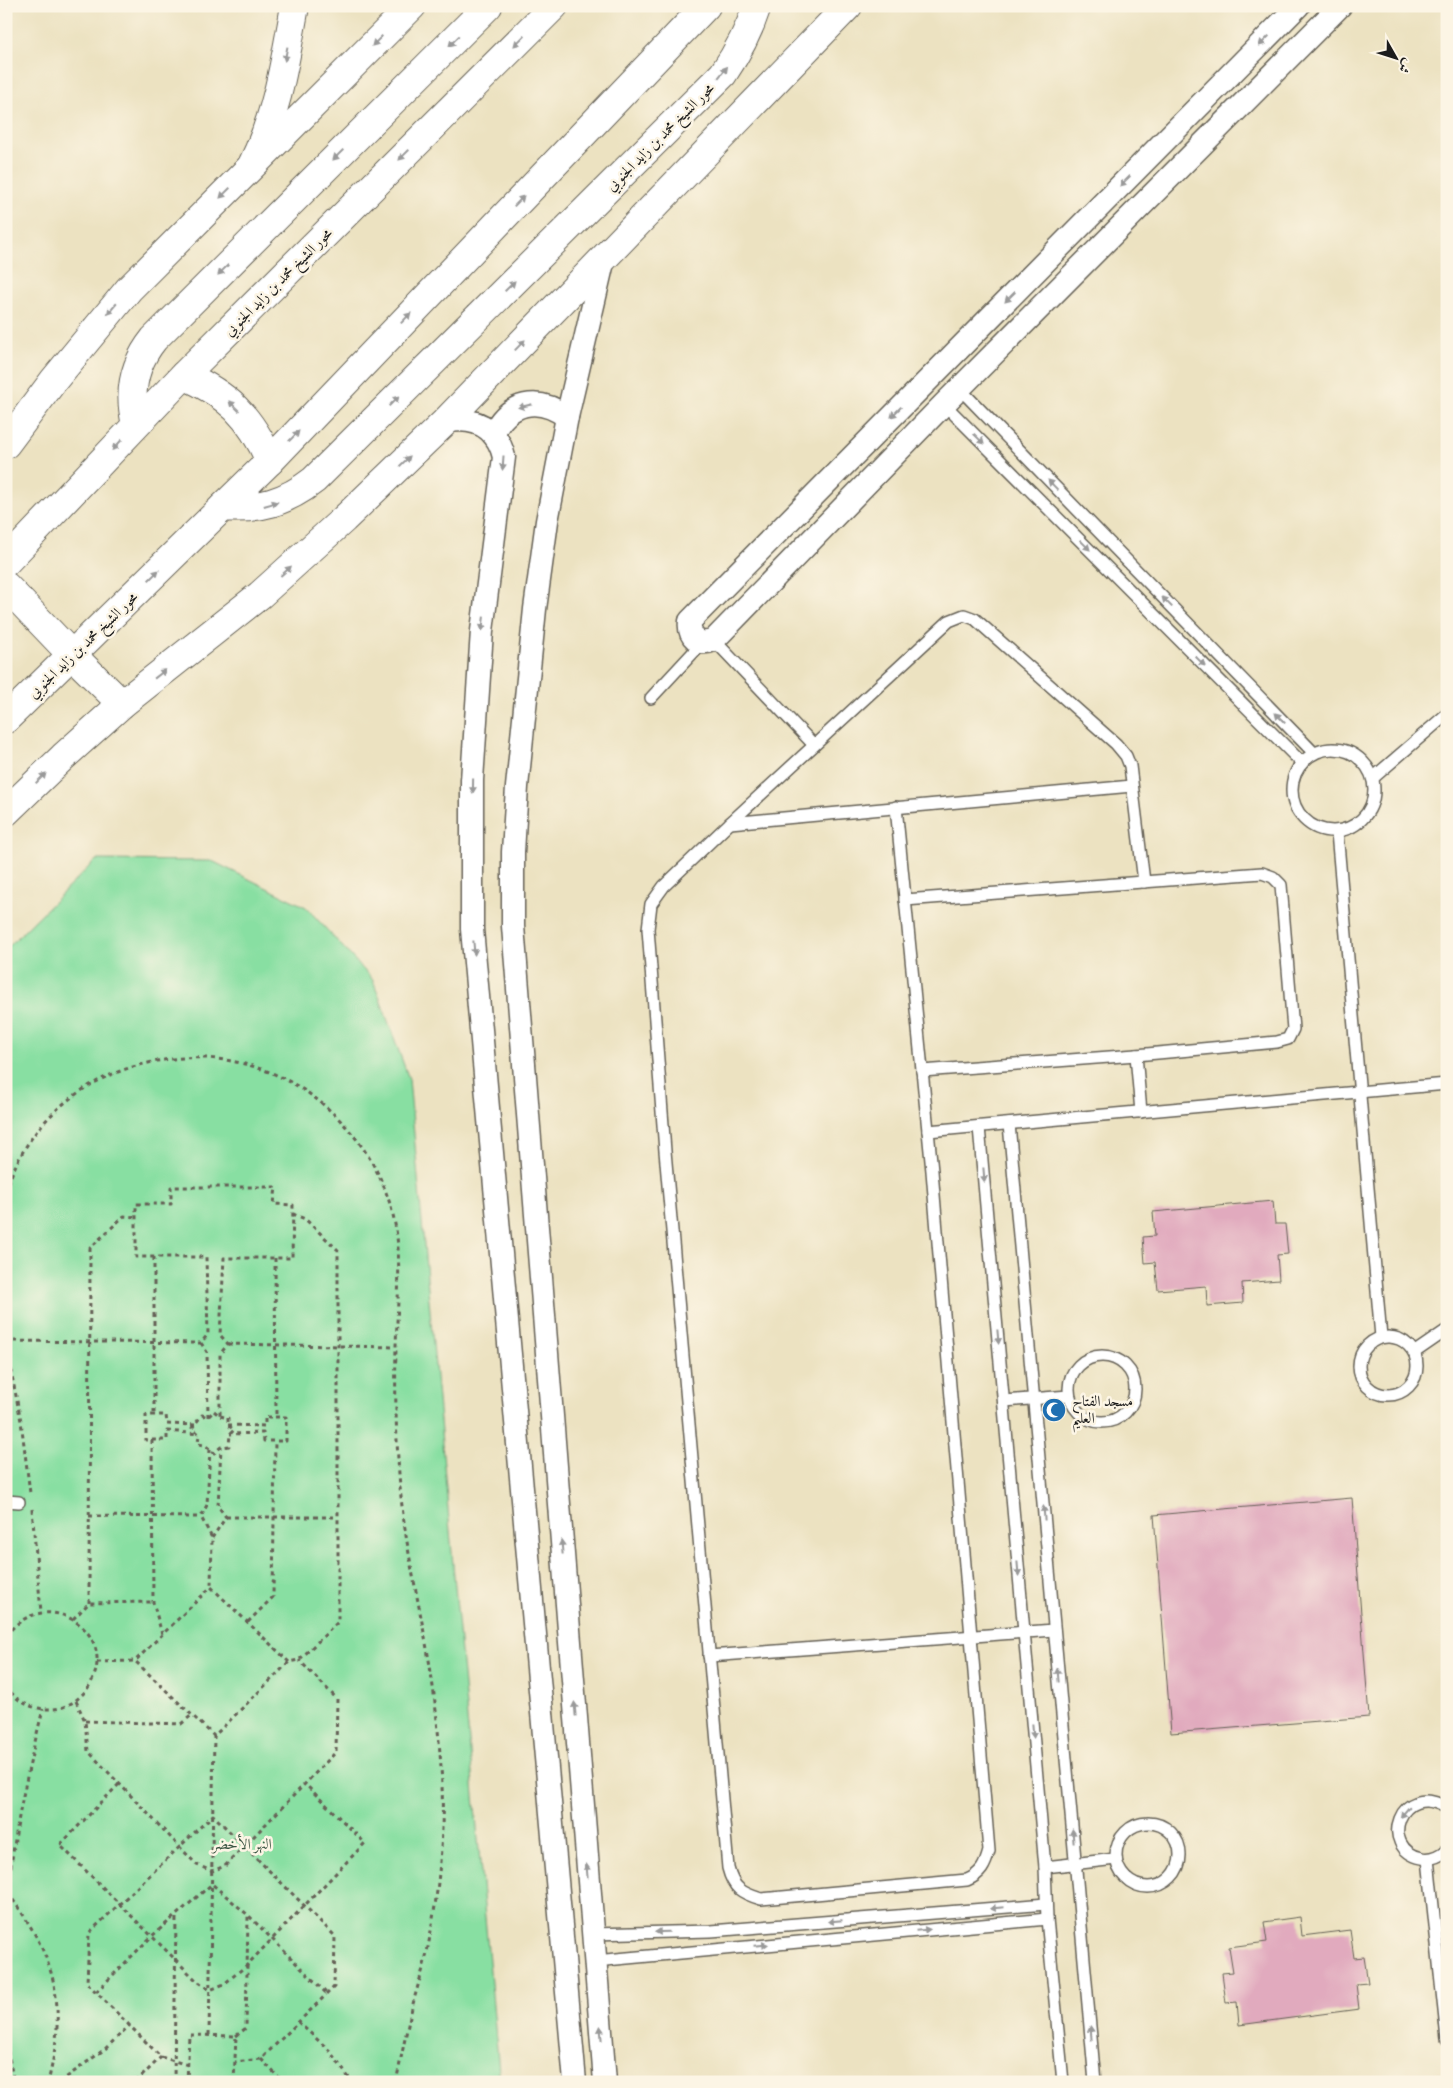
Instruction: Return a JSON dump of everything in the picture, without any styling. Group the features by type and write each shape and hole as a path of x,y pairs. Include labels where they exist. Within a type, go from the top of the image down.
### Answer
{"main road":[{"path":"251,168 264,140 274,111 295,6"},
{"path":"6,444 76,352 129,289 412,6"},
{"path":"136,424 132,395 133,380 141,358 154,339 488,6"},
{"name":"محور الشيخ محمد بن زايد الجنوبي","path":"6,562 184,375 554,6"},
{"name":"محور الشيخ محمد بن زايد الجنوبي","path":"6,719 270,461 706,6"},
{"name":"محور الشيخ محمد بن زايد الجنوبي","path":"223,507 240,508 273,504 302,490 314,480 723,74 748,32 757,6"},
{"path":"6,812 122,704 260,595 344,519 445,422 848,6"},
{"path":"184,375 207,385 234,405 260,438 270,461"},
{"path":"6,586 72,656 122,704"}],"street":[{"path":"1298,6 690,621 691,635 696,640 708,642 1340,6"},
{"path":"1146,160 1166,182"},
{"path":"604,258 566,416 548,521 528,678 517,787 513,852 513,926 605,2082"},
{"path":"493,434 505,415 525,405 547,405 566,416"},
{"path":"445,422 458,419 471,421 483,426 501,444 504,456 482,631 472,780 472,929 574,2082"}],"lane":[{"path":"952,397 1314,753"},
{"path":"952,397 1302,763"},
{"path":"896,807 928,1131 989,1851 985,1865 978,1875 967,1880 761,1899 744,1894 731,1880 728,1868 665,1151 648,929 651,904 664,886 814,745 949,621 964,615 975,619 1116,744 1126,756 1130,766 1144,882"},
{"path":"652,698 708,642 814,745"},
{"path":"1373,778 1447,714"},
{"path":"1332,749 1349,752 1364,762 1373,778 1374,796 1368,813 1354,826 1337,832 1318,829 1302,818 1292,800 1293,780 1302,763 1314,753 1332,749"},
{"path":"730,823 1132,786"},
{"path":"1337,832 1381,1337"},
{"path":"905,900 1262,873 1273,877 1281,885 1293,1029 1288,1039 1277,1042 1136,1056 922,1071"},
{"path":"1136,1056 1141,1112"},
{"path":"928,1131 1447,1084"},
{"path":"1009,1124 1095,2082"},
{"path":"979,1127 1045,1867 1047,1919 1063,2082"},
{"path":"1415,1352 1447,1330"},
{"path":"1381,1337 1394,1337 1406,1342 1415,1352 1418,1365 1415,1378 1408,1388 1396,1394 1382,1395 1370,1390 1362,1379 1359,1366 1362,1354 1370,1343 1381,1337"},
{"path":"1093,1357 1110,1357 1125,1365 1134,1380 1134,1395 1129,1408 1118,1418 1104,1422 1088,1420 1076,1410 1069,1396 1070,1380 1078,1366 1093,1357"},
{"path":"1004,1401 1069,1396"},
{"path":"6,1501 18,1502"},
{"path":"709,1656 1054,1630"},
{"path":"1447,1808 1435,1801 1420,1800 1406,1808 1398,1820 1397,1834 1403,1847 1414,1856 1428,1859 1440,1855 1447,1850"},
{"path":"1142,1823 1159,1824 1173,1834 1180,1849 1180,1863 1174,1876 1162,1885 1148,1888 1133,1884 1121,1874 1116,1860 1118,1844 1122,1837 1127,1831 1142,1823"},
{"path":"1428,1859 1447,2039"},
{"path":"1045,1867 1116,1860"},
{"path":"592,1934 711,1931 1046,1904"},
{"path":"595,1961 1047,1919"}],"path":[{"path":"6,1191 19,1157 43,1124 73,1096 111,1074 133,1066 181,1057 229,1060 271,1073 306,1092 340,1120 365,1151 381,1180 390,1202 398,1244 396,1405 401,1491 413,1582 436,1710 442,1787 440,1865 435,1911 396,2082"},
{"path":"201,1343 208,1334 206,1257 136,1257 136,1204 171,1204 171,1188 276,1187 274,1204 293,1205 292,1258 224,1258 220,1335 228,1344 396,1347"},
{"path":"209,2035 214,1736 288,1662 299,1660 338,1622 338,1250 305,1219 293,1214"},
{"path":"89,1603 90,1248 124,1216 136,1217"},
{"path":"154,1256 154,1415"},
{"path":"275,1258 276,1417"},
{"path":"6,1341 201,1343"},
{"path":"201,1343 207,1352 208,1417"},
{"path":"220,1416 220,1354 228,1344"},
{"path":"6,1346 21,1420 41,1612"},
{"path":"208,1417 214,1410 220,1416 228,1418 228,1426"},
{"path":"195,1425 166,1424 166,1415 146,1415 146,1440 167,1440 167,1431 199,1434"},
{"path":"199,1434 192,1428 202,1415 208,1417"},
{"path":"228,1426 265,1426 265,1417 286,1417 286,1442 264,1441 263,1433 230,1434"},
{"path":"199,1434 198,1444 206,1445 214,1453 221,1446 229,1446 230,1434 234,1430 228,1426"},
{"path":"152,1440 153,1602 162,1634"},
{"path":"248,1622 274,1597 275,1441"},
{"path":"221,1446 218,1506 226,1517"},
{"path":"201,1517 207,1505 210,1449"},
{"path":"89,1516 201,1517"},
{"path":"201,1517 212,1538 212,1587 288,1662"},
{"path":"226,1517 338,1517"},
{"path":"212,1538 226,1517"},
{"path":"97,1662 135,1661 212,1587"},
{"path":"73,1619 89,1603 153,1602"},
{"path":"6,1636 20,1621 41,1612 52,1612 73,1619 88,1633 96,1652 97,1662 91,1684 76,1701 54,1710 43,1710 20,1701 6,1686"},
{"path":"76,1701 85,1721 88,1751 197,1865 212,1871 225,1866 336,1752 336,1700 299,1660"},
{"path":"135,1661 214,1736"},
{"path":"6,1915 25,1784 43,1710"},
{"path":"85,1721 181,1724 192,1715"},
{"path":"119,1784 60,1845 175,1959 210,1990"},
{"path":"210,1990 224,1984 247,1965 365,1843 305,1784"},
{"path":"213,1815 335,1936 334,1987 260,2060 235,2062"},
{"path":"188,2065 161,2057 87,1983 88,1933 213,1815"},
{"path":"96,1992 152,1936 212,1884"},
{"path":"212,1884 248,1915 327,1994"},
{"path":"8,1892 45,1951 55,1986 58,2005 57,2044 48,2082"},
{"path":"174,2082 176,1915"},
{"path":"187,2082 189,2035 236,2036 246,2028 248,1915"},
{"path":"298,2022 329,2050 352,2082"},
{"path":"60,2082 105,2049 130,2025"},
{"path":"234,2082 236,2036"},
{"path":"6,2042 14,2082"},
{"path":"136,2082 161,2057"},
{"path":"260,2060 283,2082"}],"green space":[{"name":"النهر الأخضر","path":"96,860 212,861 306,907 373,980 409,1079 500,2082 6,2082 6,949"}],"building":[{"path":"1273,1201 1275,1224 1285,1224 1288,1254 1277,1255 1279,1280 1242,1283 1243,1303 1207,1306 1206,1286 1158,1290 1155,1262 1145,1263 1143,1237 1155,1236 1153,1212"},
{"path":"1352,1498 1369,1717 1171,1733 1154,1515"},
{"path":"1300,1917 1302,1936 1350,1930 1354,1958 1364,1957 1368,1983 1356,1984 1359,2009 1239,2025 1237,2002 1226,2003 1222,1973 1233,1972 1229,1947 1267,1942 1264,1922"}],"place":[{"name":"مسجد الفتاح العليم","path":"1054,1410"}]}
